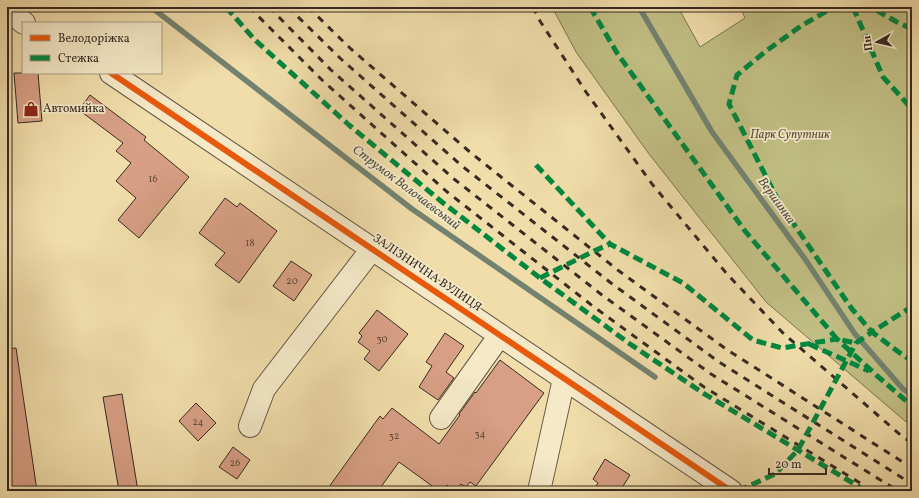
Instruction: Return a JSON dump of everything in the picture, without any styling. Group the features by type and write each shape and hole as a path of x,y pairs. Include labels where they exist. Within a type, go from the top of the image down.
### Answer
{"street":[{"path":"7,9 23,22"},
{"name":"ЗАЛІЗНИЧНА ВУЛИЦЯ","path":"112,74 731,491"},
{"path":"250,426 264,389 372,249"},
{"path":"441,418 499,335"},
{"path":"539,491 564,379"}],"green space":[{"name":"Парк Супутник","path":"552,7 678,7 700,47 745,18 740,7 912,7 912,425 905,421 766,302 649,154 576,52"}],"building":[{"path":"14,73 38,74 42,121 18,123"},
{"path":"90,95 146,137 144,140 189,177 139,238 118,220 136,198 116,181 131,163 116,151 123,143 79,110"},
{"path":"225,198 237,207 240,203 277,231 239,283 215,265 225,253 199,233"},
{"path":"291,261 312,275 294,301 273,286"},
{"path":"377,310 408,334 379,371 364,359 370,351 358,342 362,336 359,333"},
{"path":"445,333 464,346 446,372 454,378 438,400 419,387 432,366 426,362"},
{"path":"16,348 37,491 7,491 7,349"},
{"path":"500,360 544,393 476,486 470,482 466,487 461,484 455,491 447,485 443,491 439,491 399,462 378,491 326,491 380,416 383,419 392,408 439,444 460,415 459,414"},
{"path":"122,394 138,491 119,491 103,397"},
{"path":"196,403 216,423 198,441 179,421"},
{"path":"233,447 250,460 237,479 219,467"},
{"path":"605,459 630,475 620,491 593,491 598,483 593,479"}],"waterway":[{"name":"Струмок Волочаєвський","path":"151,7 412,209 655,377"},
{"name":"Вершинка","path":"639,7 712,132 805,259 855,334 903,389 912,395"}],"railway":[{"path":"249,7 322,80 446,191 594,307 704,387 873,491"},
{"path":"269,7 331,70 454,179 602,295 711,374 898,491"},
{"path":"288,7 341,59 462,166 611,283 719,362 912,484"},
{"path":"308,7 351,49 471,153 619,271 726,349 912,468"},
{"path":"533,7 540,21 586,92 652,184 727,274 783,333 904,438 912,442"}],"marked path":[{"path":"226,7 255,40 349,125 442,202 540,278 630,344 703,393 866,491"},
{"path":"590,7 617,53 745,231 837,339 856,343"},
{"path":"738,491 775,474 798,450 856,343 872,332 852,309 780,204 729,104 737,75 766,51 801,26 827,11 845,7"},
{"path":"853,7 883,77 912,109"},
{"path":"862,7 874,9 912,29"},
{"path":"536,165 610,244 683,283 753,340 782,348 837,339 912,406"},
{"path":"540,278 610,244"},
{"path":"912,305 872,332 912,361"},
{"path":"809,344 869,371"}],"cycle path":[{"path":"112,74 731,491"}],"place":[{"name":"Автомийка","path":"31,109"}]}
